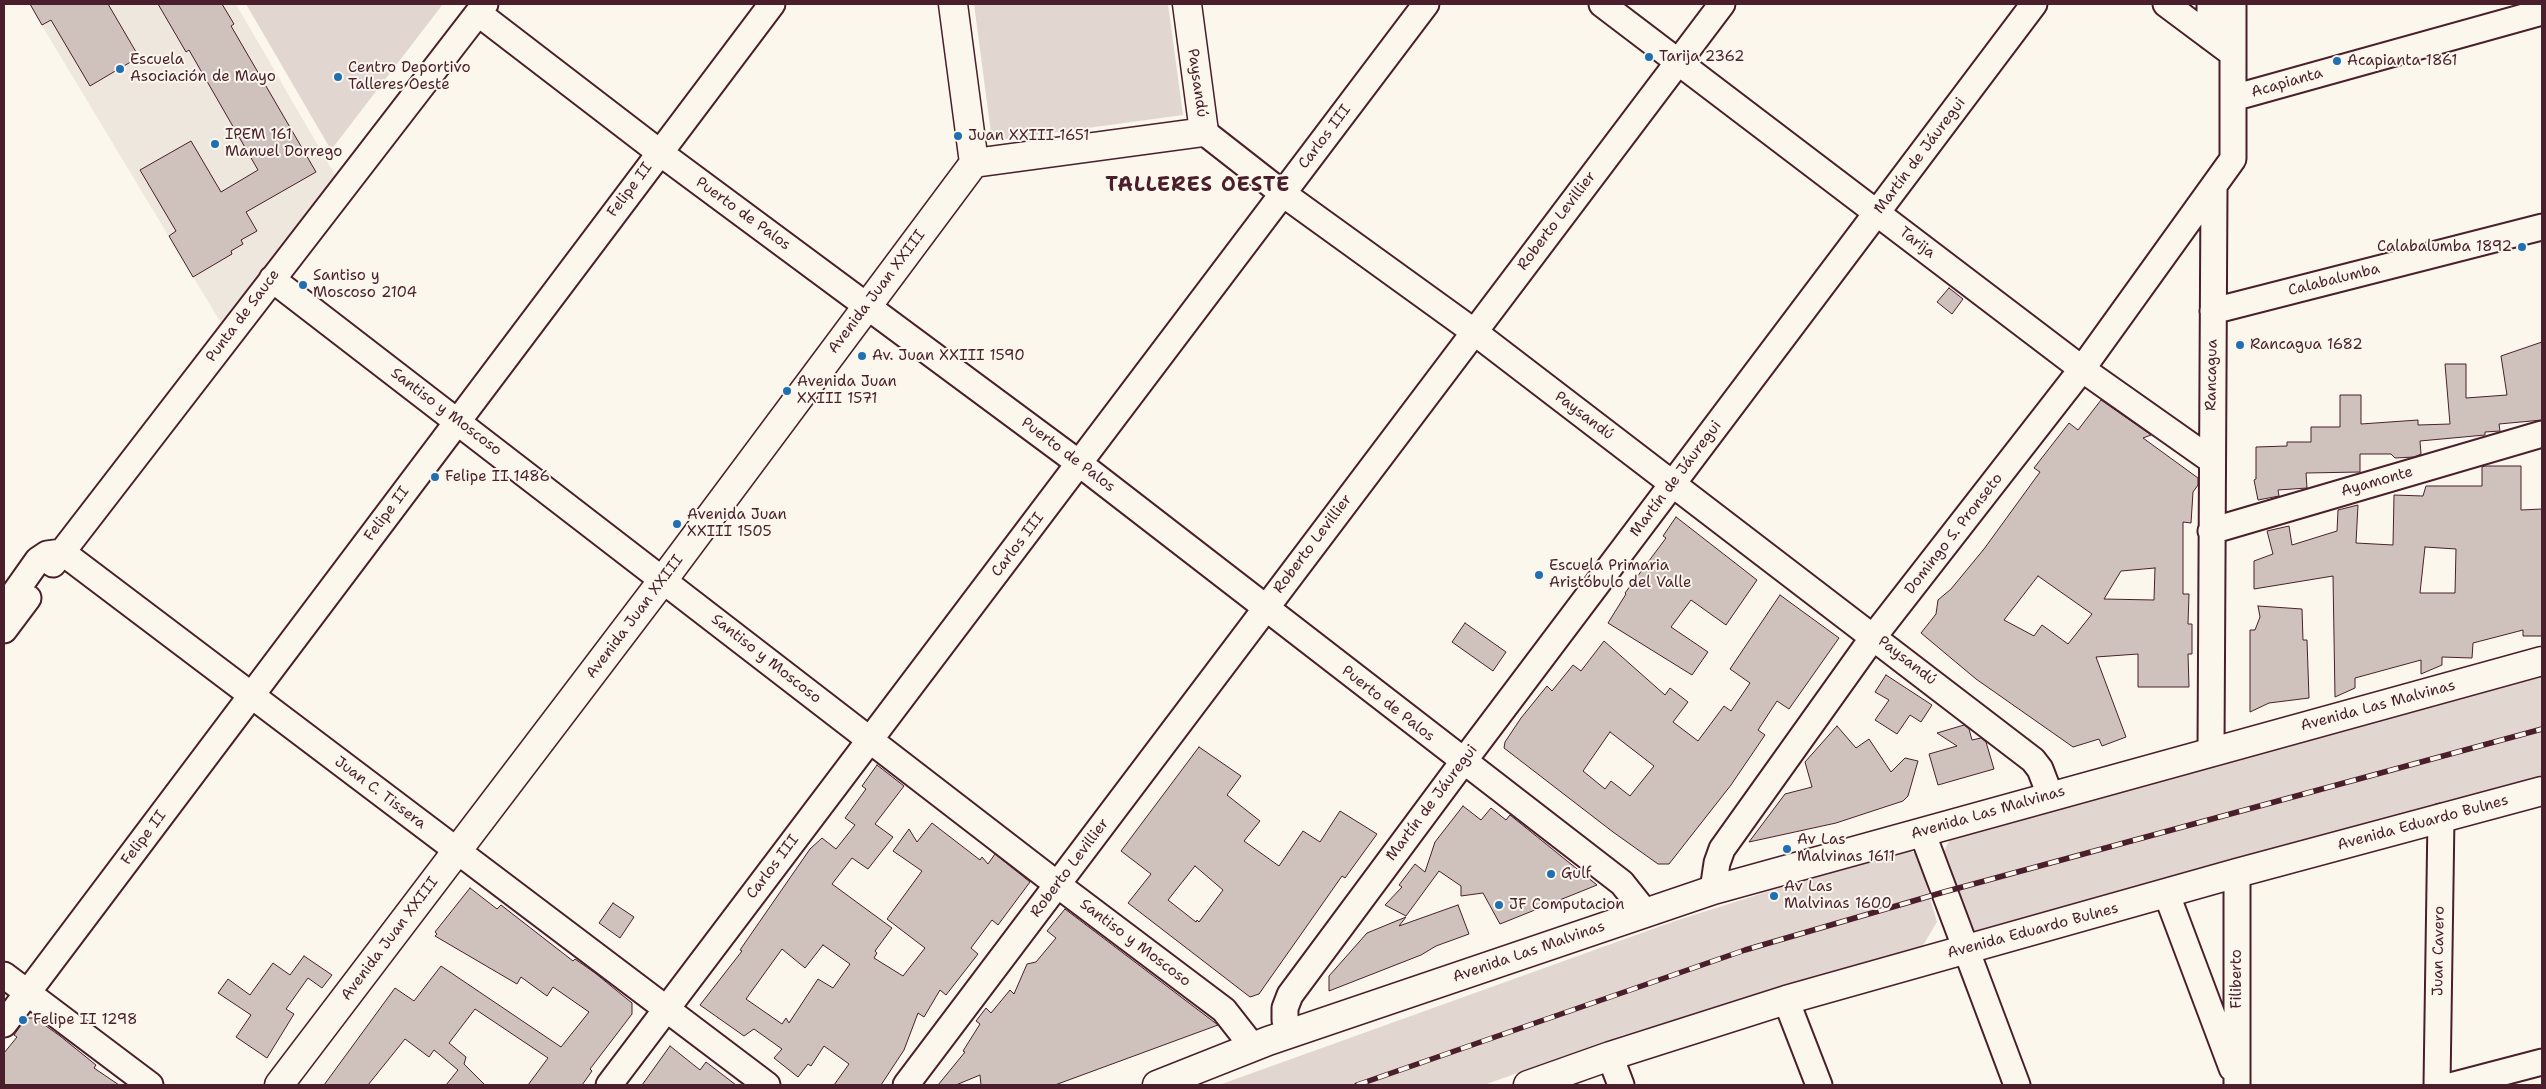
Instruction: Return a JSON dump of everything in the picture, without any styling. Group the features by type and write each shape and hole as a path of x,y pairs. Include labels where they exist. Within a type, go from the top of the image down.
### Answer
{"main road":[{"path":"953,4 974,162 1204,132"},
{"name":"Paysandú","path":"1187,4 1204,132"},
{"name":"Avenida Juan XXIII","path":"279,1085 663,580 974,162"},
{"name":"Avenida Las Malvinas","path":"1157,1085 1289,1034 1713,890 2050,795 2542,661"},
{"name":"Avenida Eduardo Bulnes","path":"1528,1085 1610,1056 1786,1000 2167,895 2237,873 2542,791"}],"street":[{"name":"Felipe II","path":"4,1024 772,4"},
{"name":"Carlos III","path":"609,1085 1426,4"},
{"name":"Tarija","path":"1602,4 1878,212 2082,370 2211,460"},
{"name":"Roberto Levillier","path":"906,1085 1473,331 1722,4"},
{"name":"Martín de Jáuregui","path":"1289,1034 1284,1020 1285,1008 1290,995 1463,762 2034,4"},
{"path":"2166,4 2233,54"},
{"path":"2210,4 2210,37"},
{"path":"2214,188 2233,159 2233,4"},
{"name":"Puerto de Palos","path":"481,8 659,152 868,305 1080,464 1463,762 1622,883 1645,912"},
{"name":"Punta de Sauce","path":"4,630 481,8"},
{"name":"Acapianta","path":"2233,98 2542,12"},
{"name":"Paysandú","path":"1204,132 1282,193 1473,331 1874,636 2033,760 2040,770 2050,795"},
{"name":"Rancagua","path":"2211,751 2211,460 2214,188"},
{"name":"Domingo S. Pronseto","path":"1713,890 1716,863 1722,849 1874,636 2082,370 2214,188"},
{"name":"Calabalumba","path":"2213,311 2542,227"},
{"name":"Santiso y Moscoso","path":"272,279 1058,885 1224,1010 1253,1047"},
{"name":"Ayamonte","path":"2211,531 2542,434"},
{"path":"4,608 38,560 46,554 62,552"},
{"name":"Juan C. Tissera","path":"62,552 766,1085"},
{"name":"Juan Cavero","path":"2437,1085 2441,817"},
{"path":"1922,832 2017,1085"},
{"name":"Filiberto","path":"2237,873 2238,1085"},
{"name":"Filiberto","path":"2167,895 2238,1085"},
{"path":"4,975 150,1085"},
{"path":"1786,1000 1819,1085"},
{"path":"1610,1056 1622,1085"},
{"path":"2454,1085 2542,1062"}],"shaded area":[{"name":"IPEM 161 Manuel Dorrego","path":"29,4 236,4 335,175 221,323"},
{"name":"Centro Deportivo Talleres Oeste","path":"246,4 443,4 331,150"},
{"path":"974,4 1168,4 1183,115 992,141"},
{"path":"2542,677 2542,784 1992,933 1972,933 1943,853 1951,837"},
{"path":"1902,849 1917,853 1937,922 1922,947 1623,1035 1484,1085 1219,1085 1675,921"}],"building":[{"path":"30,4 108,4 139,57 90,86 51,20 42,25"},
{"path":"158,4 222,4 234,24 231,26 316,172 246,212 257,231 241,240 243,244 231,251 232,254 193,277 169,236 176,231 140,170 191,141 221,192 258,170 189,50 186,52"},
{"path":"1949,288 1963,299 1952,314 1937,302"},
{"path":"2542,342 2542,420 2499,424 2500,431 2485,432 2485,435 2420,441 2421,454 2414,457 2395,458 2391,454 2360,454 2360,472 2306,473 2307,488 2278,490 2279,496 2258,500 2254,480 2256,479 2256,447 2287,446 2287,442 2311,442 2311,427 2340,427 2340,395 2361,395 2361,424 2418,420 2418,425 2450,424 2445,364 2466,364 2466,398 2507,395 2501,356"},
{"path":"2101,400 2151,435 2143,438 2198,478 2198,485 2193,492 2191,523 2183,522 2183,594 2189,594 2188,624 2192,624 2192,654 2188,654 2189,687 2138,687 2138,654 2096,657 2126,737 2102,746 2099,739 2073,747 1976,679 1921,633 1936,614 1938,600 1951,589 1984,549 2040,472 2034,468 2069,423 2078,430","holes":["2155,568 2154,600 2104,599 2121,571","2038,576 2092,614 2068,644 2042,625 2034,636 2004,620"]},
{"path":"2521,466 2521,510 2542,509 2542,636 2523,636 2523,630 2473,643 2472,658 2442,657 2442,665 2421,674 2421,660 2355,678 2355,688 2335,697 2333,576 2254,589 2254,561 2273,554 2267,531 2289,526 2292,545 2337,531 2338,510 2358,505 2356,543 2393,545 2394,495 2423,496 2426,486 2482,486 2482,467","holes":["2425,547 2456,549 2455,593 2420,593"]},
{"path":"1676,517 1757,580 1726,625 1691,600 1671,627 1708,652 1692,675 1608,623 1625,593 1666,538 1663,536"},
{"path":"1780,595 1839,638 1789,709 1777,701 1758,730 1765,735 1731,785 1669,864 1658,864 1613,832 1504,748 1505,742 1521,718 1547,686 1552,691 1573,665 1581,671 1604,641 1665,695 1670,688 1688,702 1673,722 1698,741 1724,706 1731,711 1750,683 1730,669","holes":["1610,732 1654,766 1630,796 1611,781 1605,789 1583,771"]},
{"path":"2258,606 2302,609 2303,640 2307,640 2309,698 2269,703 2250,712 2250,630 2255,630 2260,617"},
{"path":"1465,623 1506,652 1493,671 1452,642"},
{"path":"1886,675 1932,705 1921,722 1910,715 1897,734 1875,720 1889,700 1875,692"},
{"path":"1964,725 1969,729 1972,740 1981,738 1986,742 1994,769 1938,785 1929,754 1957,746 1937,733"},
{"path":"1837,726 1856,748 1869,739 1891,772 1905,758 1918,761 1908,796 1903,801 1836,823 1749,842 1785,794 1812,787 1805,762"},
{"path":"1199,747 1241,776 1227,795 1260,821 1244,841 1279,866 1303,831 1320,842 1340,811 1377,834 1345,878 1342,876 1259,994 1250,997 1128,903 1151,874 1121,851","holes":["1195,866 1223,890 1199,922 1197,920 1196,922 1168,900"]},
{"path":"877,765 904,786 875,824 893,837 868,869 852,858 832,884 892,928 875,951 877,953 874,958 903,976 925,948 887,919 922,871 893,851 909,829 917,842 932,823 980,860 982,857 988,864 995,854 1030,882 998,925 992,920 971,948 978,954 946,995 940,990 924,1017 918,1013 904,1050 881,1085 834,1085 849,1064 824,1046 811,1066 808,1064 798,1077 774,1058 782,1049 754,1029 744,1036 700,1005 742,951 740,950 810,849 822,838 836,849 855,825 845,818 866,789 862,786","holes":["823,945 850,964 833,988 818,979 789,1023 786,1018 782,1024 746,999 782,949 805,968"]},
{"path":"1463,806 1481,820 1491,808 1506,820 1510,815 1597,885 1500,924 1483,893 1461,896 1461,886 1439,871 1406,916 1385,905 1402,887 1399,885 1415,864 1425,872 1435,842"},
{"path":"470,888 497,909 501,905 573,961 575,959 595,973 632,1003 632,1014 590,1069 592,1071 582,1085 528,1085 548,1058 475,1009 449,1043 466,1057 464,1064 485,1085 446,1085 458,1070 434,1050 429,1057 405,1039 368,1085 324,1085 395,988 414,1001 441,966 561,1047 589,1012 553,987 547,996 521,977 517,984 435,936 437,934 435,932"},
{"path":"613,903 634,917 620,938 599,923"},
{"path":"1458,905 1469,934 1329,991 1329,976 1367,933 1406,917 1399,926"},
{"path":"1065,909 1218,1025 1055,1085 981,1085 980,1075 956,1085 938,1085 965,1052 963,1051 980,1024 976,1021 986,1008 991,1013 1010,990 1014,994 1027,964 1036,962 1056,938 1047,931"},
{"path":"304,956 332,975 322,988 308,978 286,1009 294,1014 267,1058 236,1037 251,1015 218,993 228,979 250,995 273,963 290,975"},
{"path":"26,1018 35,1018 60,1036 96,1065 94,1068 119,1085 4,1085 4,1053 17,1037 14,1035"},
{"path":"670,1046 700,1070 706,1062 736,1085 642,1085"}],"railway":[{"path":"1357,1085 1745,950 1944,892 2542,729"}],"place":[{"name":"Tarija 2362","path":"1649,57"},
{"name":"Acapianta 1861","path":"2337,61"},
{"name":"Escuela Asociación de Mayo","path":"120,69"},
{"name":"Centro Deportivo Talleres Oeste","path":"338,77"},
{"name":"Juan XXIII 1651","path":"958,136"},
{"name":"IPEM 161 Manuel Dorrego","path":"215,144"},
{"name":"Calabalumba 1892","path":"2522,247"},
{"name":"Santiso y Moscoso 2104","path":"303,285"},
{"name":"Rancagua 1682","path":"2240,345"},
{"name":"Av. Juan XXIII 1590","path":"862,356"},
{"name":"Avenida Juan XXIII 1571","path":"787,391"},
{"name":"Felipe II 1486","path":"435,477"},
{"name":"Avenida Juan XXIII 1505","path":"677,524"},
{"name":"Escuela Primaria Aristóbulo del Valle","path":"1539,575"},
{"name":"Av Las Malvinas 1611","path":"1787,849"},
{"name":"Gulf","path":"1551,874"},
{"name":"Av Las Malvinas 1600","path":"1774,896"},
{"name":"JF Computacion","path":"1499,905"},
{"name":"Felipe II 1298","path":"23,1020"}],"district":[{"name":"TALLERES OESTE","path":"1198,186"}]}
